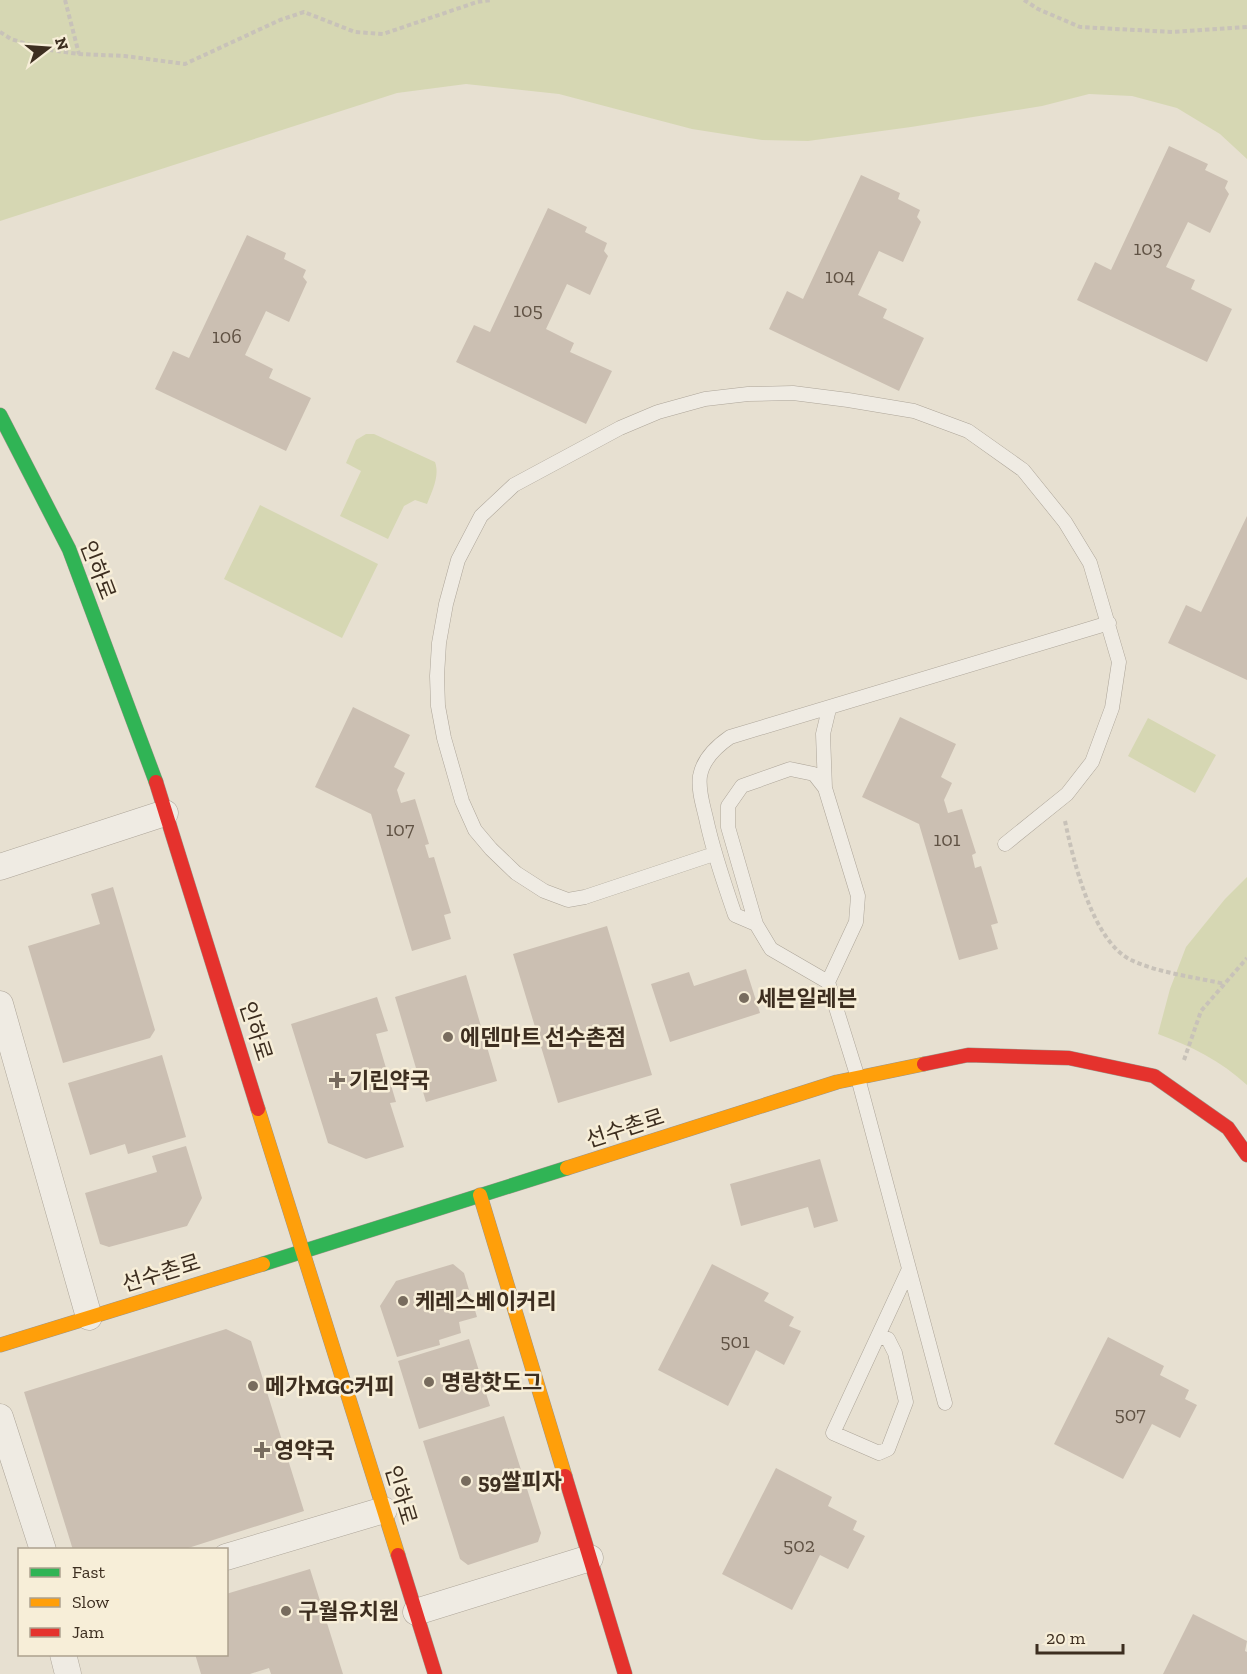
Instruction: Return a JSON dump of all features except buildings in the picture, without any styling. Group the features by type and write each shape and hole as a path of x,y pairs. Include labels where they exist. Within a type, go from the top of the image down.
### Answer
{"street":[{"name":"인하로","path":"0,415 69,549 151,767 435,1674"},
{"path":"0,867 165,813"},
{"path":"0,1004 89,1317"},
{"name":"선수촌로","path":"0,1345 826,1085 968,1055 1069,1058 1154,1076 1228,1128 1247,1155"},
{"path":"480,1195 625,1674"},
{"path":"0,1418 42,1548"},
{"path":"228,1556 384,1510"},
{"path":"416,1612 590,1558"},
{"path":"64,1656 68,1674"}],"lane":[{"path":"714,854 585,897 568,900 544,891 516,873 490,849 475,830 456,782 438,706 439,643 446,604 458,560 481,516 514,485 620,428 658,412 705,399 748,394 793,393 914,411 968,431 1023,470 1065,522 1090,563 1119,662 1112,708 1092,762 1068,794 1005,844"},
{"path":"756,924 735,915 714,854 701,796 700,776 705,763 717,746 730,737 1109,623"},
{"path":"829,709 823,734 825,788 858,896 856,922 828,982 858,1078 945,1403"},
{"path":"825,788 814,774 790,769 742,786 728,806 728,827 756,924 771,949 828,982"},
{"path":"878,1336 888,1339 895,1353 906,1402 888,1449 879,1453 833,1433 909,1269"}],"path":[{"path":"65,0 79,54"},
{"path":"0,32 11,39 43,49 185,64 280,20 304,12 355,32 383,34 477,2 490,0"},
{"path":"1024,0 1038,9 1080,27 1173,32 1247,27"},
{"path":"1060,800 1081,885 1100,925 1113,945 1129,959 1145,965 1224,984"},
{"path":"1173,1090 1201,1011 1247,958"}],"green space":[{"path":"0,0 1247,0 1247,159 1220,134 1177,108 1132,96 1089,94 1042,106 808,141 762,140 692,129 559,94 466,84 397,93 0,221"},
{"path":"366,434 374,434 435,462 437,473 427,504 415,500 404,506 388,539 340,516 361,471 346,463 356,440"},
{"path":"260,505 378,564 342,638 224,579"},
{"path":"1148,718 1216,755 1195,793 1128,756"},
{"path":"1247,877 1247,1085 1205,1055 1158,1034 1170,989 1186,947 1225,899"}],"traffic: fast":[{"path":"0,415 69,549 156,782"},
{"path":"263,1264 567,1168"}],"traffic: slow":[{"path":"567,1168 837,1082 924,1064"},
{"path":"258,1109 398,1555"},
{"path":"480,1195 565,1476"},
{"path":"0,1345 263,1264"}],"traffic: jam":[{"path":"156,782 258,1109"},
{"path":"924,1064 968,1055 1069,1058 1154,1076 1228,1128 1247,1155"},
{"path":"565,1476 625,1674"},
{"path":"398,1555 435,1674"}],"place":[{"name":"세븐일레븐","path":"744,998"},
{"name":"에덴마트 선수촌점","path":"448,1037"},
{"name":"기린약국","path":"337,1080"},
{"name":"케레스베이커리","path":"403,1301"},
{"name":"명랑핫도그","path":"429,1382"},
{"name":"메가MGC커피","path":"253,1386"},
{"name":"영약국","path":"262,1450"},
{"name":"59쌀피자","path":"466,1481"},
{"name":"구월유치원","path":"286,1611"}]}
